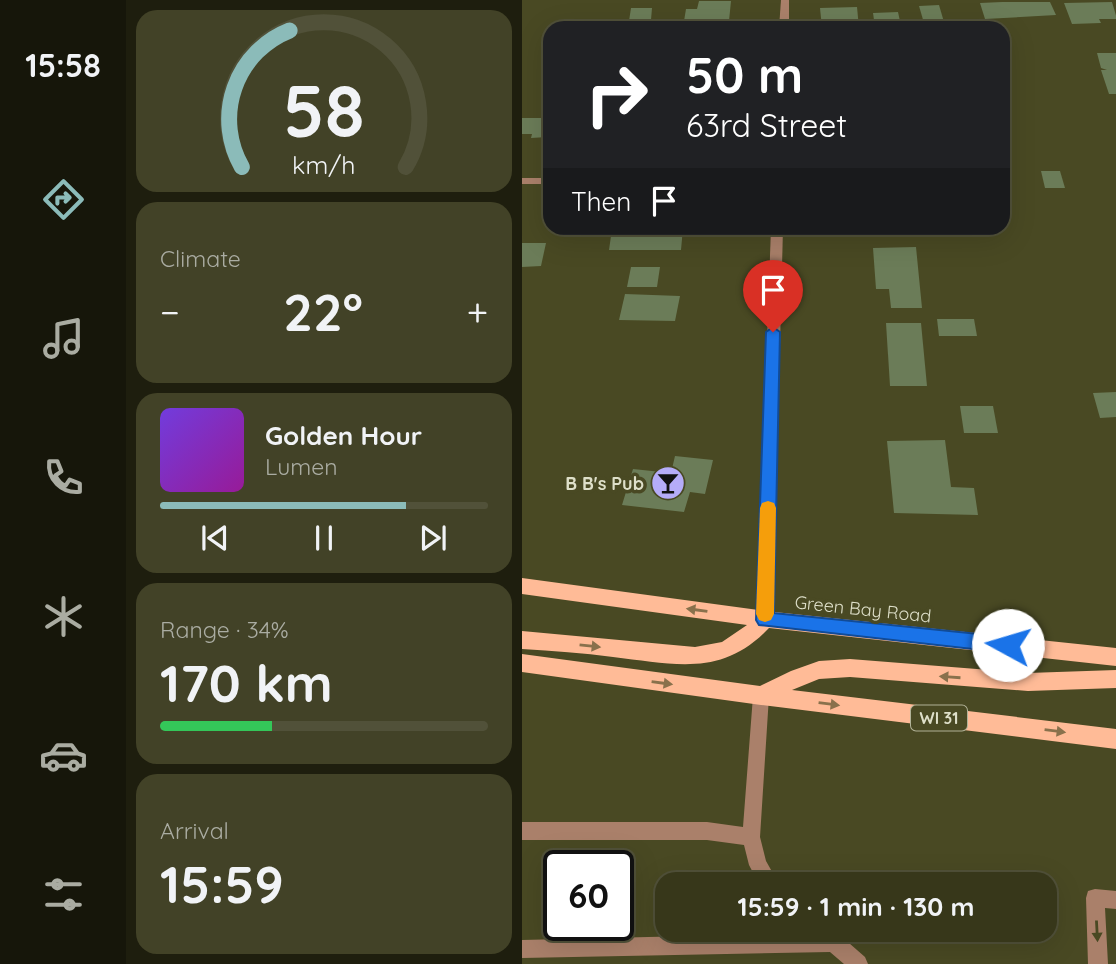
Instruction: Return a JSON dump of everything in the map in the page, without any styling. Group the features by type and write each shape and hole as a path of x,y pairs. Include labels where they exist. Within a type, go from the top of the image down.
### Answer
{"main road":[{"name":"Green Bay Road","path":"522,586 765,620 1116,657"},
{"path":"522,640 672,657 699,656 741,642 765,620"},
{"name":"WI 31","path":"522,663 761,696 1116,739"},
{"path":"761,696 798,677 819,670 850,668 1028,682 1116,679"}],"street":[{"path":"784,21 785,0"},
{"path":"522,181 543,181"},
{"path":"765,620 777,235"},
{"path":"761,696 751,837 762,872"},
{"path":"522,831 707,831 751,837"},
{"path":"1098,964 1095,898 1116,900"},
{"path":"522,949 674,942"},
{"path":"834,942 858,964"}],"building":[{"path":"699,1 731,1 729,21 684,21 686,9 697,9"},
{"path":"1050,2 1056,15 985,19 980,3"},
{"path":"1112,2 1117,19 1099,19 1101,23 1072,24 1064,3"},
{"path":"939,5 944,21 923,21 919,6"},
{"path":"857,7 858,21 821,21 820,8"},
{"path":"631,8 652,8 651,20 629,21"},
{"path":"898,12 900,21 874,21 873,13"},
{"path":"1097,53 1117,53 1117,94 1109,94 1101,70 1107,70 1101,68"},
{"path":"522,118 543,118 543,137 531,138 532,134 522,134"},
{"path":"1041,171 1060,171 1065,188 1045,188"},
{"path":"611,235 682,235 681,250 609,250"},
{"path":"522,243 546,243 541,266 522,267"},
{"path":"916,247 922,308 891,308 889,289 876,289 873,248"},
{"path":"631,267 660,267 657,287 627,287"},
{"path":"625,294 680,296 675,321 619,320"},
{"path":"937,319 974,319 977,336 939,336"},
{"path":"886,323 921,323 927,386 890,386"},
{"path":"1117,392 1117,417 1100,418 1093,393"},
{"path":"960,406 993,406 998,433 964,433"},
{"path":"945,440 951,487 974,488 978,515 894,513 887,441"},
{"name":"B B's Pub","path":"675,456 713,460 705,494 690,492 684,512 622,505 633,469 671,473"}],"slow traffic":[{"path":"765,614 768,508"}],"place":[{"name":"B B's Pub","path":"668,483"}],"route":[{"path":"773,332 765,620 1008,645"}]}
